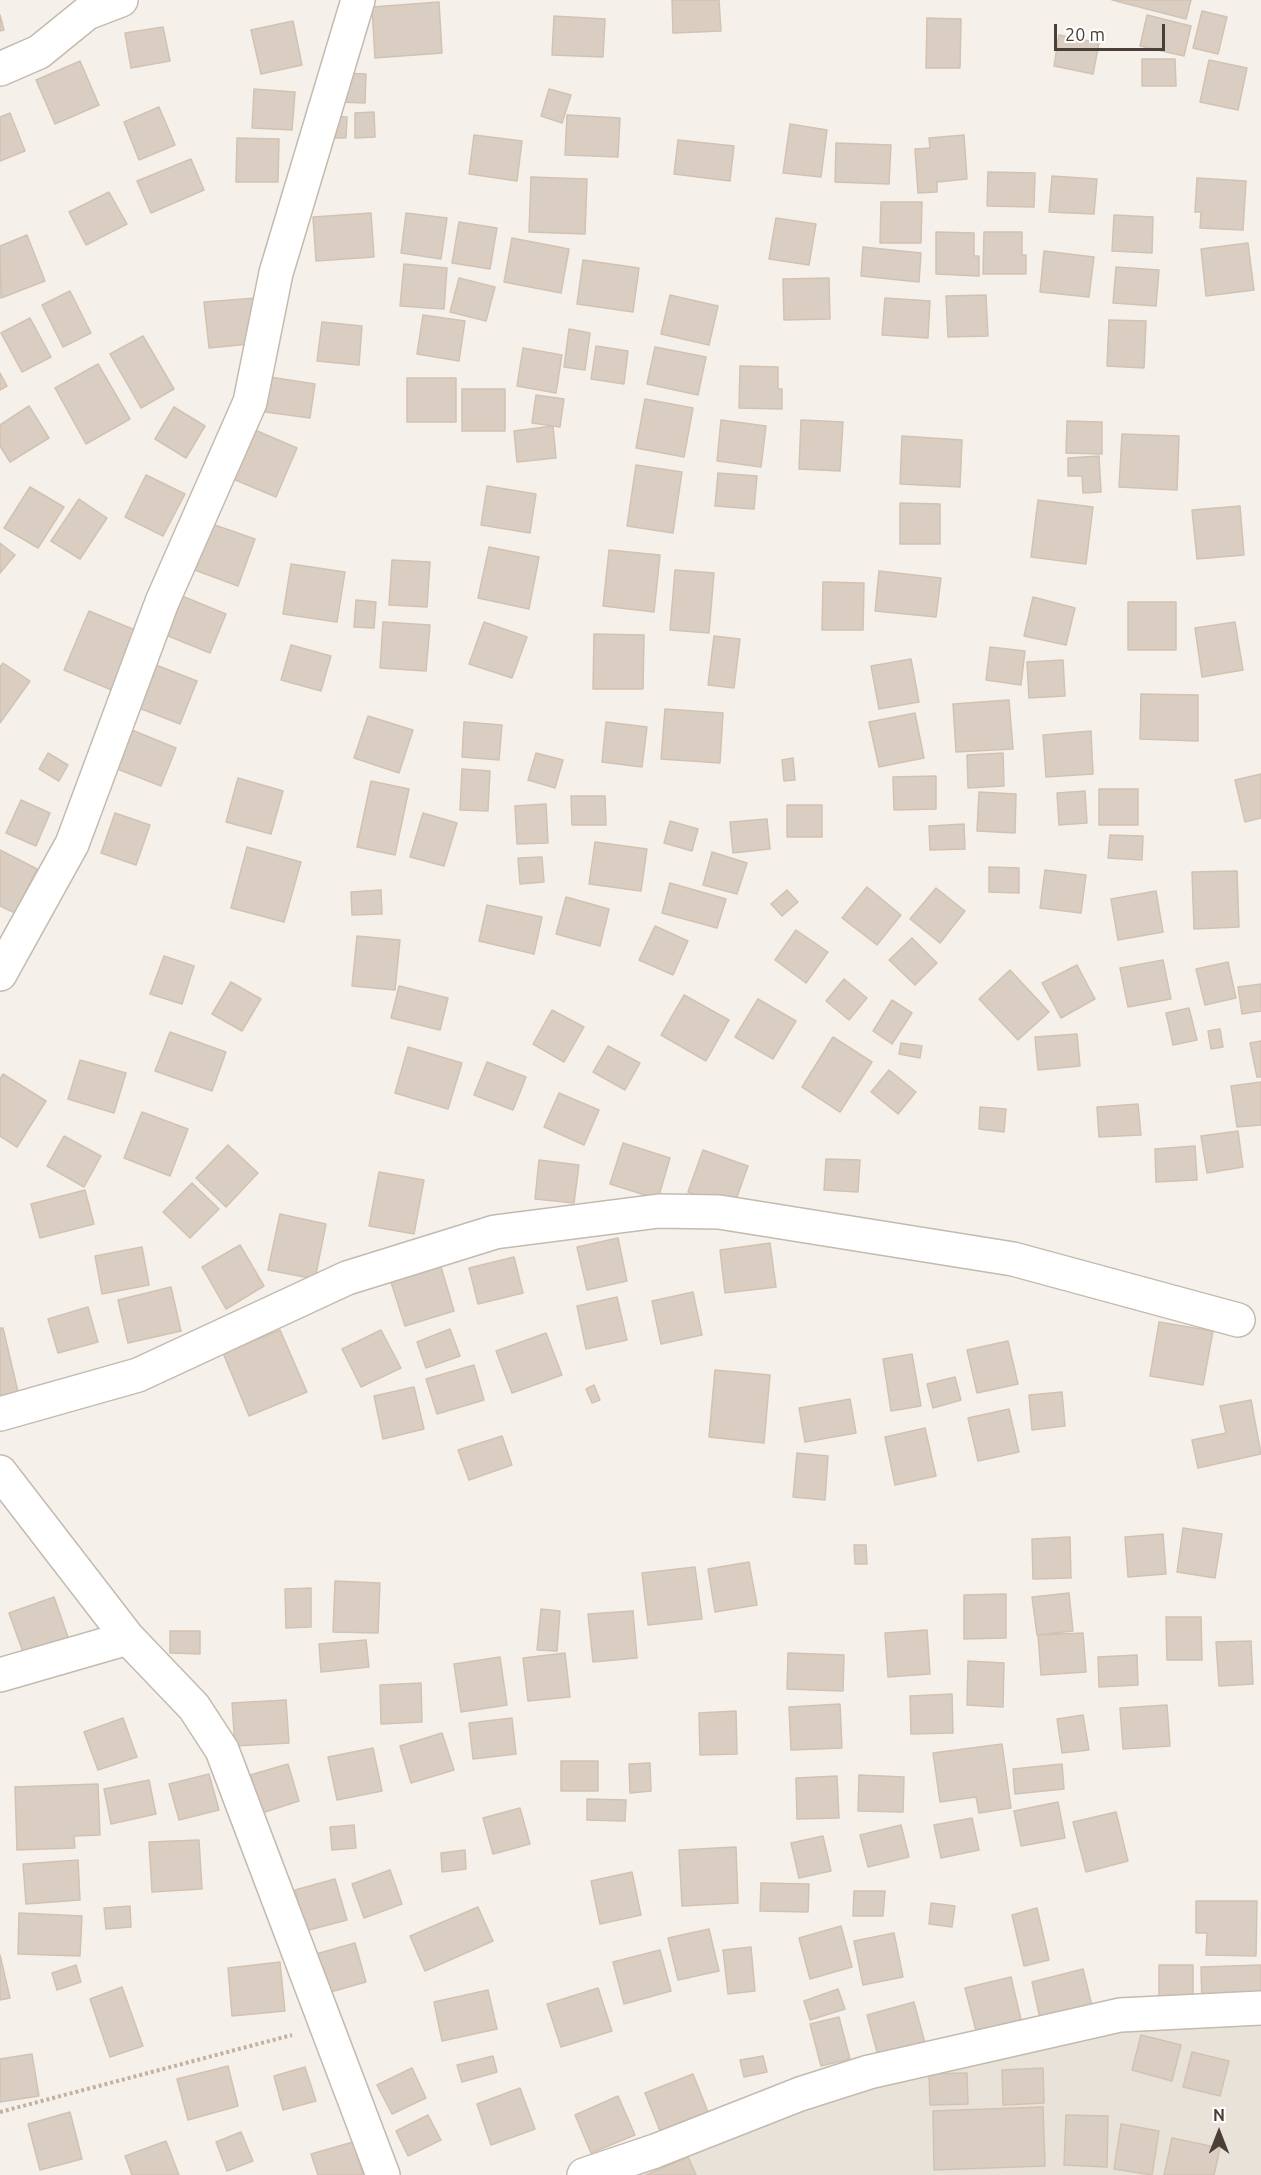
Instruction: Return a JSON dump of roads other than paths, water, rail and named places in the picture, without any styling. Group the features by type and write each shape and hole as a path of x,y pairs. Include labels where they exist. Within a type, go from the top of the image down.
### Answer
{"street":[{"path":"0,69 39,52 87,13 121,0"},
{"path":"0,974 72,844 162,602 250,402 276,273 358,0"},
{"path":"0,1414 138,1375 347,1278 438,1249 495,1232 659,1211 719,1212 1013,1259 1238,1320"},
{"path":"0,1472 128,1638 194,1707 222,1750 383,2175"},
{"path":"0,1675 128,1638"},
{"path":"584,2175 655,2151 800,2094 868,2072 1120,2015 1261,2008"}]}
